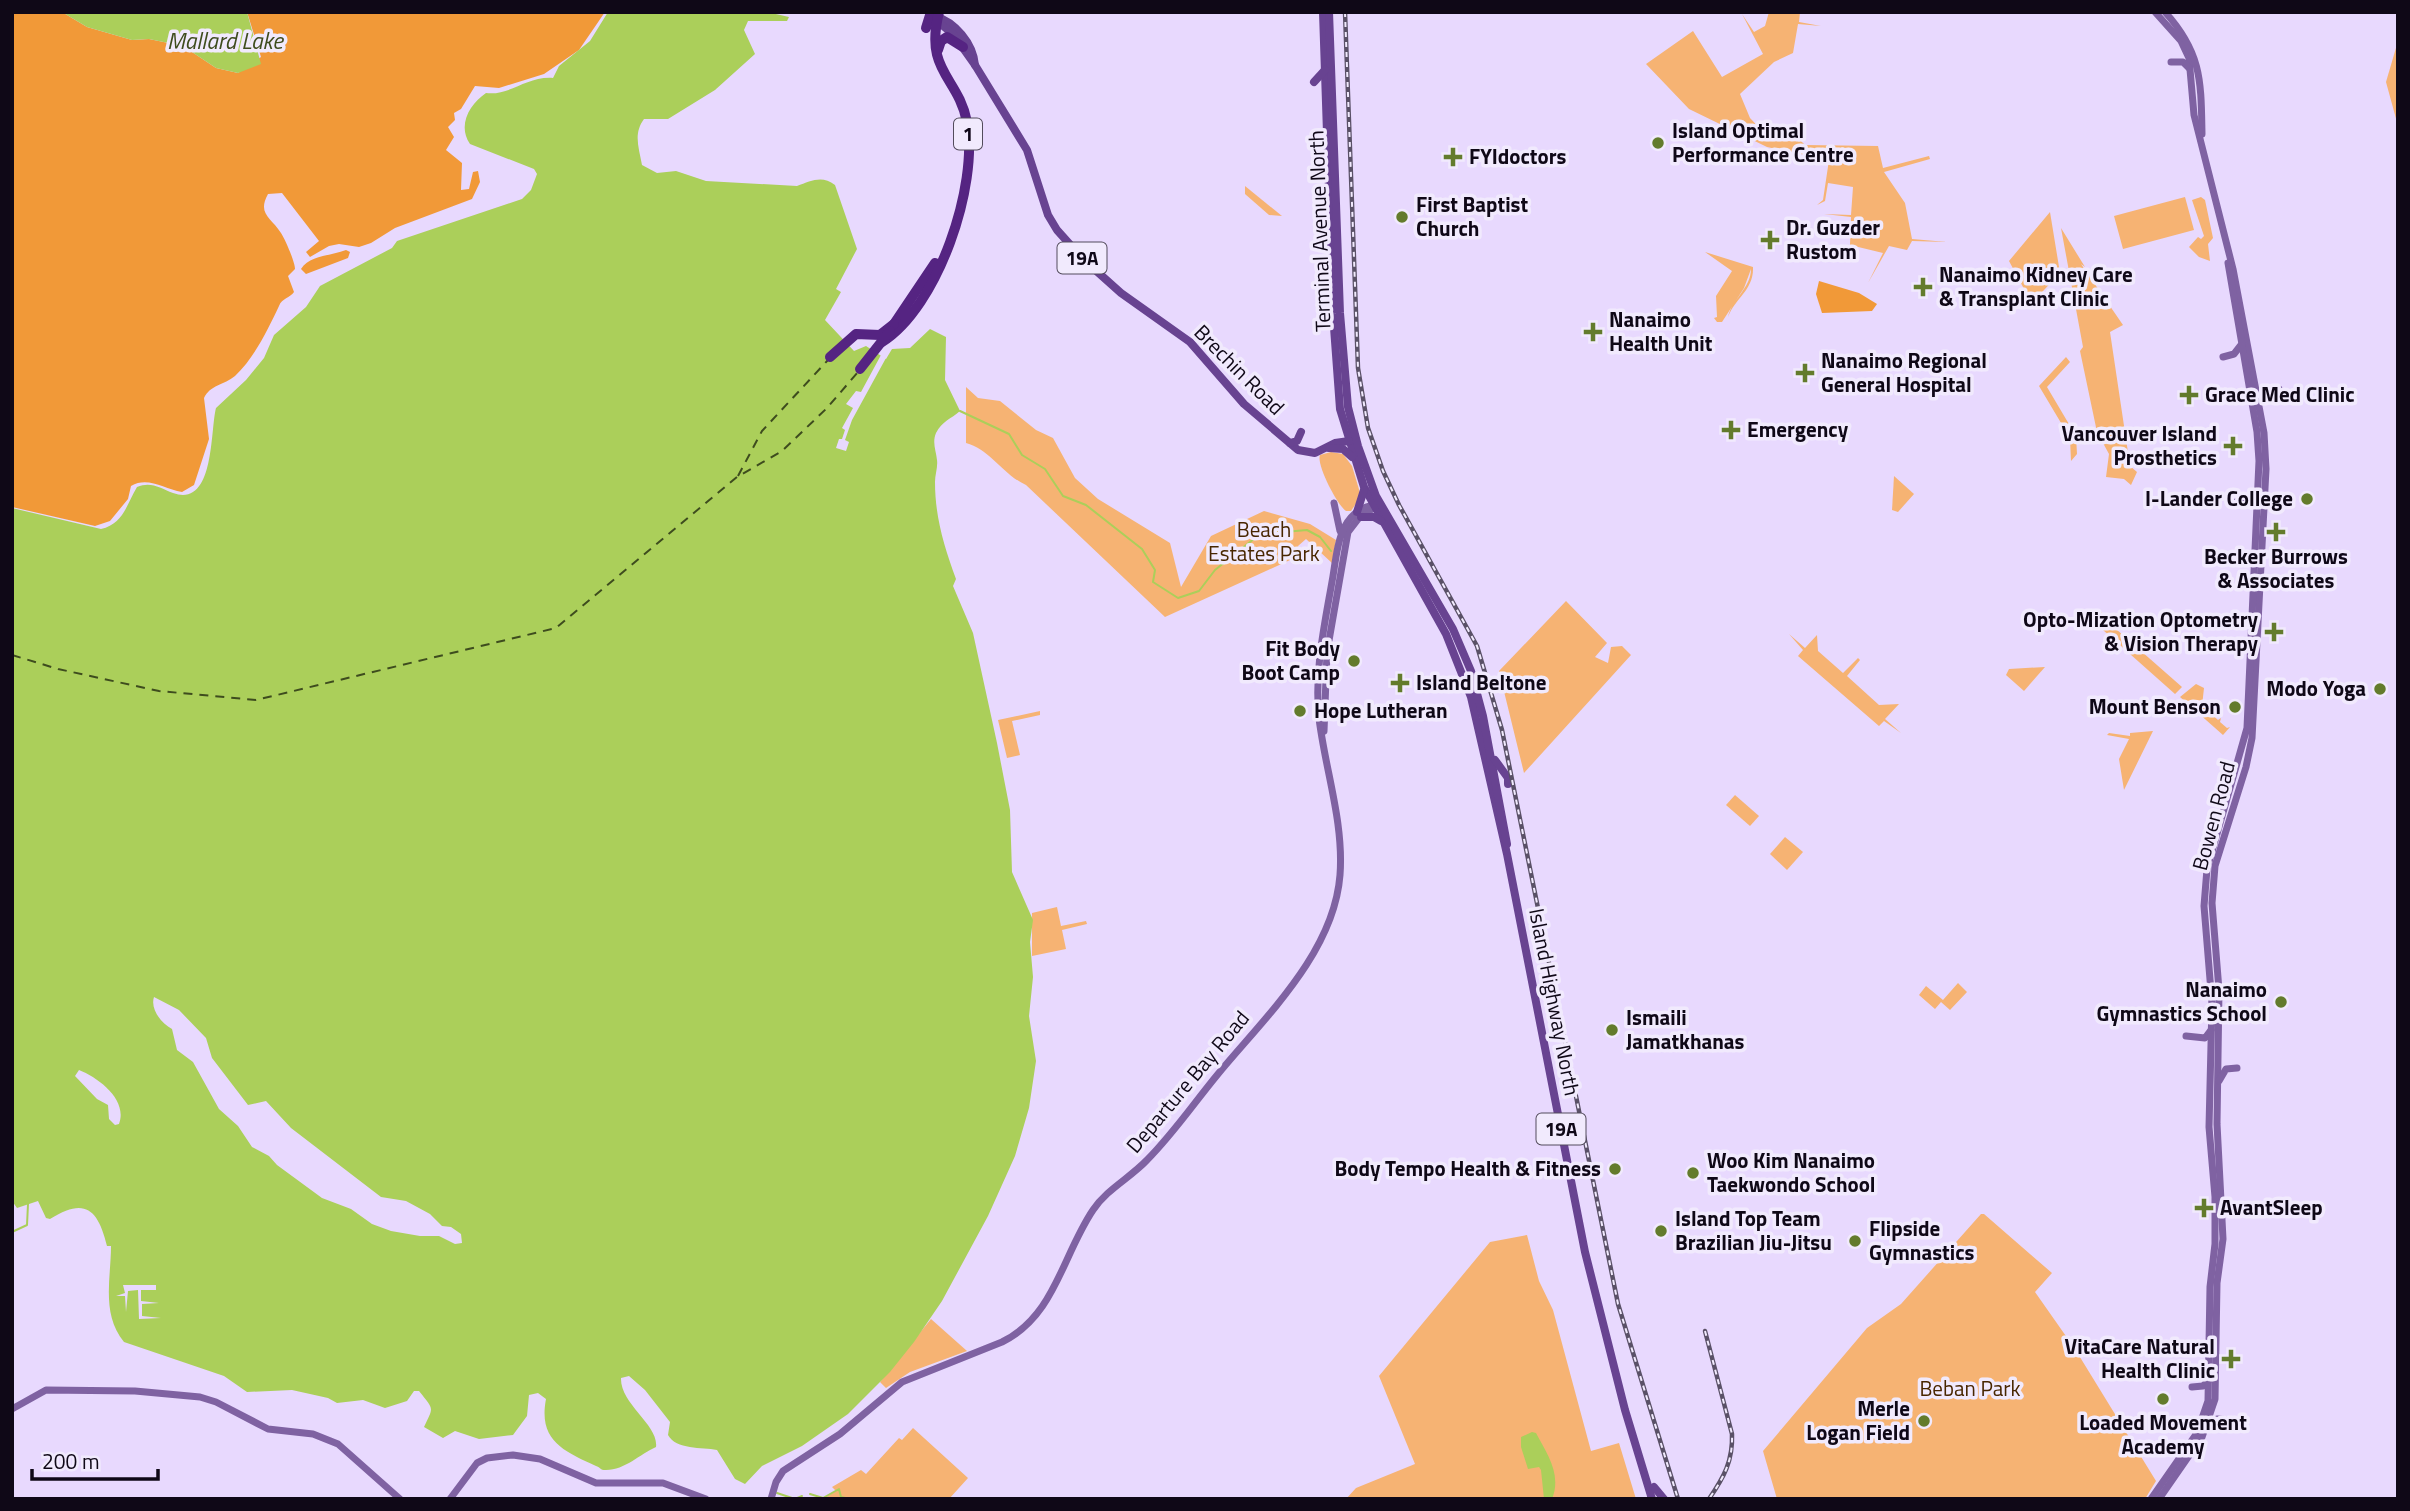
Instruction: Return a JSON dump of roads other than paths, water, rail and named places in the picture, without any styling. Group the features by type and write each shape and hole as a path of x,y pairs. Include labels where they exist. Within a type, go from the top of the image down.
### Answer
{"highway":[{"name":"1","path":"933,18 934,50 944,77 962,106 968,132 965,195 959,216 945,257 896,327 860,369 880,343 896,327 910,296 942,253 959,216"},
{"path":"937,57 939,45 947,37 963,47"},
{"path":"896,327 880,335 856,334 830,357 858,333 886,334 896,327"}],"main road":[{"name":"Terminal Avenue North","path":"1323,12 1336,369 1340,409 1347,439"},
{"name":"Terminal Avenue North","path":"1329,12 1340,313 1345,386 1358,446"},
{"name":"Bowen Road","path":"2155,12 2181,41 2191,69 2194,115 2202,138"},
{"name":"Bowen Road","path":"2159,1499 2206,1429 2215,1399 2217,1283 2223,1240 2218,1085 2220,990 2212,903 2216,862 2246,767 2252,738 2266,449 2238,292 2202,138 2193,52 2186,36 2165,12"},
{"name":"Brechin Road","path":"933,18 953,34 963,47 1027,150 1048,215 1068,244 1122,293 1190,342 1240,399 1290,443 1308,453 1347,439"},
{"name":"Brechin Road","path":"933,18 946,19 968,43 975,65"},
{"path":"2171,62 2183,62 2191,69"},
{"path":"1314,82 1325,70"},
{"name":"Bowen Road","path":"2151,1499 2197,1433 2208,1401 2210,1287 2216,1244 2209,1127 2213,1004 2204,906 2207,870 2247,728 2258,482 2258,442 2228,256"},
{"path":"1331,272 1336,305 1340,313 1337,317 1336,369"},
{"path":"2222,357 2234,354 2241,344"},
{"path":"2257,404 2265,391 2279,389"},
{"path":"1340,409 1341,431 1332,445 1345,450 1354,460"},
{"path":"1290,443 1297,441 1301,432"},
{"path":"1347,439 1358,446"},
{"name":"Island Highway North","path":"1347,439 1364,487 1458,639 1478,693 1585,1252 1652,1499"},
{"name":"Island Highway North","path":"1358,446 1383,523 1432,607 1451,644 1468,687 1507,854"},
{"path":"2258,482 2260,511 2264,517"},
{"path":"1358,514 1364,487"},
{"path":"2236,502 2247,503 2257,497"},
{"path":"1339,538 1334,502 1345,512 1374,517 1383,523"},
{"name":"Departure Bay Road","path":"771,1499 776,1482 783,1471 844,1431 902,1382 1002,1342 1026,1328 1046,1304 1093,1209 1146,1162 1306,965 1328,926 1340,874 1340,842 1320,719 1318,664 1339,538 1345,522 1376,506"},
{"name":"Departure Bay Road","path":"1323,737 1327,652 1348,532 1358,514"},
{"path":"1345,522 1348,532"},
{"path":"2256,530 2259,536 2261,566"},
{"path":"1432,607 1438,610 1458,639"},
{"path":"1490,750 1499,768 1508,778 1508,784"},
{"path":"2186,1036 2205,1038 2211,1029"},
{"path":"2218,1085 2226,1069 2237,1068"},
{"path":"2192,1387 2203,1386 2209,1380"},
{"path":"12,1409 46,1390 135,1391 200,1397 216,1402 268,1429 313,1434 338,1444 400,1499"},
{"name":"Island Highway North","path":"1625,1402 1657,1499"},
{"path":"2206,1429 2217,1419 2231,1420"},
{"path":"450,1499 477,1463 487,1458 513,1455 540,1459 596,1483 663,1483 706,1499"},
{"path":"1654,1488 1664,1499"}],"water":[{"name":"Mallard Lake","path":"62,12 247,12 261,64 238,73 216,68 183,46 149,39 132,40 87,27"},
{"path":"608,12 767,12 789,17 787,21 748,21 744,30 755,54 715,90 668,119 644,119 638,136 642,165 657,173 676,171 706,181 797,186 816,180 830,182 835,185 857,249 836,289 841,292 825,320 854,351 866,346 886,359 892,349 910,348 930,329 946,337 945,380 960,411 941,426 935,437 938,519 956,579 953,586 973,633 997,743 1010,810 1012,872 1033,920 1030,942 1033,977 1029,1016 1036,1061 1029,1108 1015,1156 988,1216 942,1301 890,1372 848,1414 802,1446 762,1466 745,1484 735,1479 717,1450 683,1446 672,1440 668,1435 670,1422 645,1390 629,1376 621,1378 622,1388 652,1431 656,1447 626,1465 606,1470 556,1443 546,1425 546,1399 538,1393 529,1395 527,1416 513,1435 479,1439 455,1431 443,1438 424,1427 431,1408 419,1391 414,1391 407,1401 385,1408 363,1400 337,1403 328,1398 292,1390 247,1392 224,1376 124,1342 112,1320 110,1308 111,1246 107,1246 99,1223 88,1210 72,1209 50,1219 46,1218 38,1201 17,1208 12,1201 12,508 101,529 120,518 137,487 151,485 187,495 197,489 208,465 216,408 246,380 264,358 274,335 306,307 320,286 392,248 397,241 522,199 531,190 537,174 534,169 470,144 465,130 467,116 470,109 486,93 503,92 535,80 553,78 559,66 590,41","holes":["154,997 179,1010 206,1038 212,1058 248,1105 266,1101 291,1128 381,1197 406,1201 430,1214 442,1226 451,1227 461,1234 462,1243 455,1244 439,1236 391,1231 372,1224 351,1209 322,1198 269,1156 252,1147 238,1126 219,1109 193,1062 177,1050 172,1029 155,1011","79,1070 103,1084 116,1098 121,1115 119,1124 115,1125 109,1119 108,1105 97,1099 75,1076"]},
{"path":"1536,1433 1552,1464 1555,1490 1552,1499 1544,1499 1541,1470 1539,1467 1528,1469 1521,1447 1521,1437"}],"waterway":[{"path":"960,411 1009,434 1022,455 1045,469 1063,496 1086,505 1142,549 1155,570 1153,582 1178,598 1199,591 1215,570 1260,534 1307,530 1320,537 1331,551"},
{"path":"12,1232 27,1225 28,1204"},
{"path":"810,1494 823,1498 839,1489 841,1497 850,1499"},
{"path":"777,1493 795,1499 802,1496"}],"railway":[{"path":"1345,12 1358,368 1368,428 1383,471 1399,505 1477,646 1502,730 1618,1304 1678,1499"},
{"path":"1705,1331 1732,1434 1731,1452 1726,1468 1709,1499"}],"place":[{"name":"Island Optimal Performance Centre","path":"1658,143"},
{"name":"FYIdoctors","path":"1453,157"},
{"name":"First Baptist Church","path":"1402,217"},
{"name":"Dr. Guzder Rustom","path":"1770,240"},
{"name":"Nanaimo Kidney Care & Transplant Clinic","path":"1923,287"},
{"name":"Nanaimo Health Unit","path":"1593,332"},
{"name":"Nanaimo Regional General Hospital","path":"1805,373"},
{"name":"Grace Med Clinic","path":"2189,395"},
{"name":"Emergency","path":"1731,430"},
{"name":"Vancouver Island Prosthetics","path":"2233,446"},
{"name":"I-Lander College","path":"2307,499"},
{"name":"Becker Burrows & Associates","path":"2276,532"},
{"name":"Opto-Mization Optometry & Vision Therapy","path":"2274,632"},
{"name":"Fit Body Boot Camp","path":"1354,661"},
{"name":"Island Beltone","path":"1400,683"},
{"name":"Modo Yoga","path":"2380,689"},
{"name":"Mount Benson","path":"2235,707"},
{"name":"Hope Lutheran","path":"1300,711"},
{"name":"Nanaimo Gymnastics School","path":"2281,1002"},
{"name":"Ismaili Jamatkhanas","path":"1612,1030"},
{"name":"Body Tempo Health & Fitness","path":"1615,1169"},
{"name":"Woo Kim Nanaimo Taekwondo School","path":"1693,1173"},
{"name":"AvantSleep","path":"2204,1208"},
{"name":"Island Top Team Brazilian Jiu-Jitsu","path":"1661,1231"},
{"name":"Flipside Gymnastics","path":"1855,1241"},
{"name":"VitaCare Natural Health Clinic","path":"2231,1359"},
{"name":"Loaded Movement Academy","path":"2163,1399"},
{"name":"Merle Logan Field","path":"1924,1421"}],"park label":[{"name":"Beach Estates Park","path":"1264,542"},
{"name":"Beban Park","path":"1970,1389"}]}
